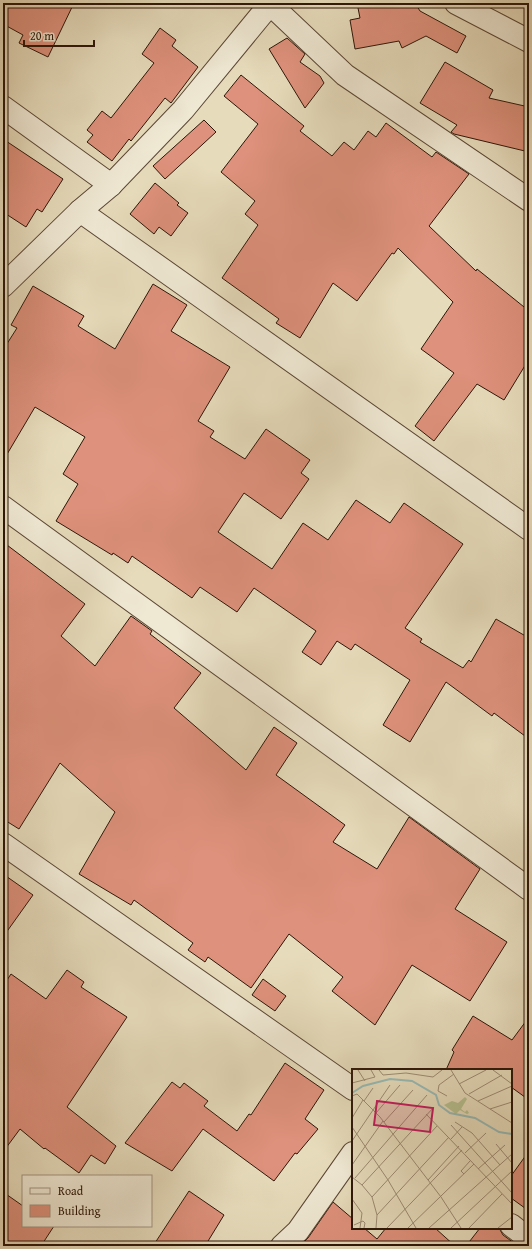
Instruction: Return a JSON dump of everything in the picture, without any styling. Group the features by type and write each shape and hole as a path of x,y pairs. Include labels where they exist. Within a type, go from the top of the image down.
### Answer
{"street":[{"path":"456,3 529,41"},
{"path":"3,286 80,211 111,185 183,110 270,4 345,75 529,200"},
{"path":"3,107 111,185"},
{"path":"80,211 529,529"},
{"path":"3,507 529,889"},
{"path":"3,844 352,1088"},
{"path":"282,1246 298,1231 352,1154"},
{"path":"512,1226 529,1239"}],"building":[{"path":"3,3 74,3 48,57 19,43 23,35 3,24"},
{"path":"357,3 415,3 420,11 466,36 457,53 426,36 402,48 399,41 355,49 350,20 360,18"},
{"path":"160,28 176,40 172,46 198,67 171,103 165,98 131,141 129,139 112,161 87,142 93,135 87,130 102,111 111,118 154,63 142,54"},
{"path":"287,38 305,54 300,62 320,76 324,83 305,108 269,49"},
{"path":"445,62 493,90 489,98 529,107 529,152 454,134 451,132 457,125 420,103"},
{"path":"241,75 304,126 300,131 332,156 344,142 354,150 368,131 376,137 386,123 432,157 436,152 469,174 429,226 476,271 477,269 529,311 529,359 504,400 477,384 434,441 415,426 454,373 421,349 453,302 398,248 394,254 392,253 357,301 333,283 300,338 276,323 279,319 222,278 258,225 245,214 255,201 221,172 258,124 224,96"},
{"path":"204,120 216,132 165,179 153,166"},
{"path":"3,139 63,179 42,212 37,209 26,227 3,212"},
{"path":"155,183 179,203 177,205 188,213 171,236 159,227 154,234 130,214"},
{"path":"153,284 187,305 171,331 230,367 198,421 214,431 210,437 245,459 266,429 310,460 301,473 309,479 281,519 244,493 218,532 272,569 303,523 328,540 356,500 390,523 404,503 463,544 405,628 422,639 420,642 463,668 469,660 471,662 496,619 529,638 529,739 494,713 492,716 446,682 410,742 383,725 410,680 355,644 351,650 337,641 321,665 302,652 316,631 254,588 237,612 200,587 192,598 132,556 128,563 56,521 78,484 63,474 85,437 35,407 3,461 3,350 17,328 11,325 33,286 84,316 78,326 115,349"},
{"path":"3,542 85,604 61,636 95,666 131,616 152,631 150,634 201,673 174,708 246,770 274,727 297,743 276,775 345,825 333,842 377,869 409,817 480,869 455,909 507,942 470,1001 412,965 375,1025 332,991 343,977 289,934 251,988 208,957 205,962 188,950 193,943 134,900 131,905 79,874 115,812 60,763 19,829 3,819"},
{"path":"3,874 33,895 3,937"},
{"path":"67,970 84,982 81,987 127,1017 67,1107 116,1146 105,1164 91,1155 79,1173 45,1148 44,1149 20,1129 3,1152 3,986 11,974 46,999"},
{"path":"263,979 286,996 275,1011 252,995"},
{"path":"473,1016 512,1040 529,1017 529,1100 512,1088 512,1069 446,1069 454,1052 452,1050"},
{"path":"285,1063 324,1090 305,1119 318,1129 297,1154 295,1153 274,1181 203,1129 172,1171 125,1143 172,1082 180,1088 184,1083 208,1101 204,1106 237,1131 249,1114 251,1115"},
{"path":"529,1151 529,1211 512,1199 512,1175"},
{"path":"189,1191 224,1215 205,1246 153,1246"},
{"path":"3,1192 22,1205 22,1227 53,1227 41,1246 10,1246 3,1241"},
{"path":"333,1202 352,1218 352,1229 365,1229 377,1239 385,1229 436,1229 455,1246 300,1246 308,1238"},
{"path":"479,1229 500,1229 503,1235 518,1246 466,1246"}]}
